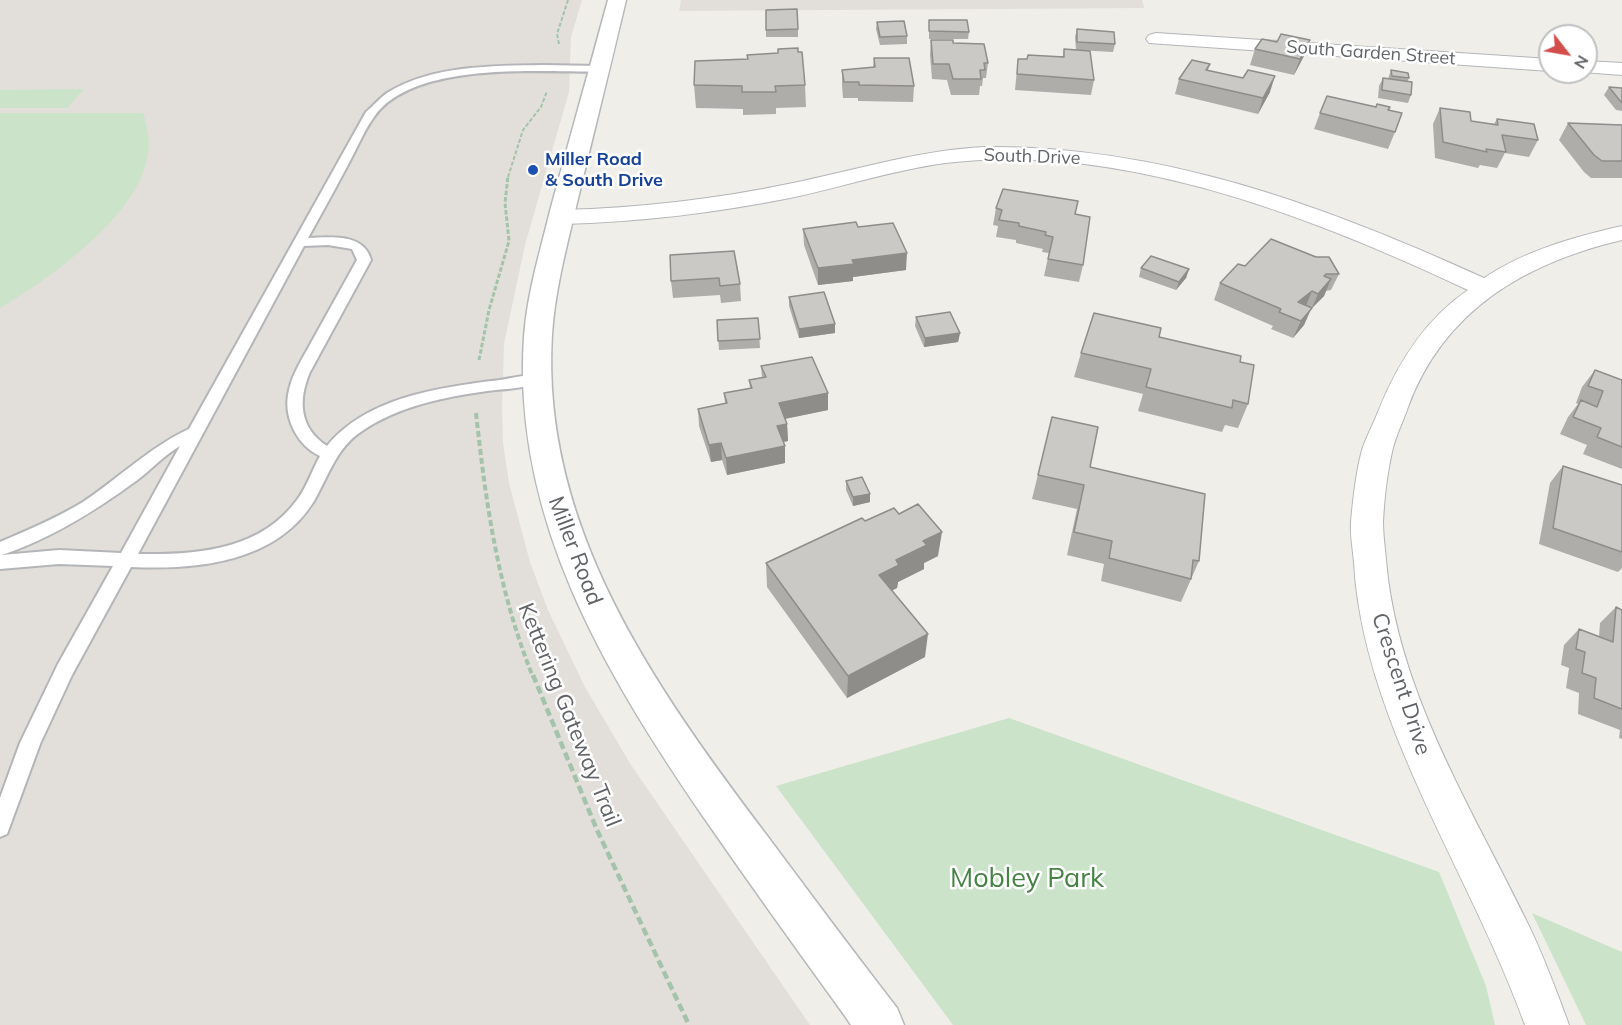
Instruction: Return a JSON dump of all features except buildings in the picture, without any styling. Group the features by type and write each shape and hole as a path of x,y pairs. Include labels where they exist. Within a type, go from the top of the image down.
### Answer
{"main road":[{"name":"Miller Road","path":"617,0 562,217 540,316 536,380 540,435 557,510 576,564 601,620 665,728 880,1025"}],"street":[{"name":"South Garden Street","path":"1156,39 1538,64"},
{"path":"1598,68 1622,69"},
{"name":"South Drive","path":"562,217 636,214 739,200 948,156 1052,155 1144,166 1236,188 1321,216 1485,288"},
{"name":"Crescent Drive","path":"1547,1025 1512,936 1434,781 1416,740 1379,630 1367,536 1370,480 1379,437 1409,371 1430,338 1455,312 1485,288 1559,251 1622,233"}],"lane":[{"path":"0,827 30,743 46,708 369,114 393,95 428,80 467,72 600,69"},
{"path":"300,242 351,244 361,248 364,253 364,260 304,369 296,394 296,411 303,433 311,445 329,453"},
{"path":"0,562 51,557 205,560 238,550 268,537 292,518 304,503 329,453 361,422 392,409 471,388 536,380"},
{"path":"0,549 78,513 118,487 171,444 195,434"}],"path":[{"path":"559,49 557,34 568,0"},
{"path":"478,363 489,310 509,241 505,203 508,173 523,130 541,108 547,89"},
{"name":"Kettering Gateway Trail","path":"476,407 485,496 496,561 517,637 597,830 689,1025"}],"shaded area":[{"path":"0,0 582,0 571,37 569,92 525,245 504,344 503,443 509,483 530,562 548,610 585,687 631,765 810,1025 0,1025"},
{"path":"681,0 1142,0 1144,8 679,11"}],"green space":[{"path":"84,89 67,108 0,108 0,90"},
{"path":"0,113 143,113 149,142 147,159 139,181 126,203 108,224 65,264 0,308"},
{"name":"Mobley Park","path":"1009,718 1439,872 1486,986 1495,1025 953,1025 776,786"},
{"path":"1532,913 1622,952 1622,1025 1586,1025"}],"place":[{"name":"Miller Road & South Drive","path":"533,170"}]}
